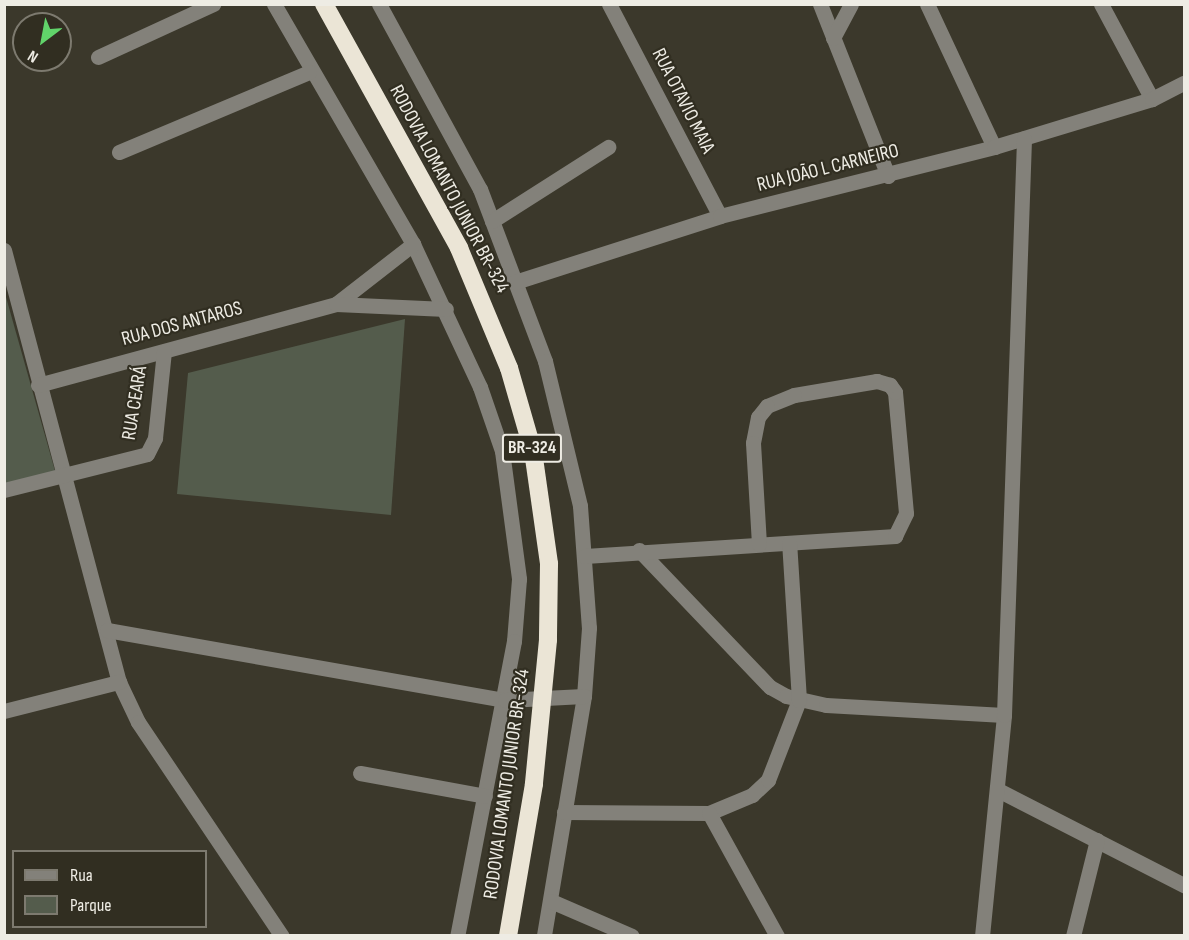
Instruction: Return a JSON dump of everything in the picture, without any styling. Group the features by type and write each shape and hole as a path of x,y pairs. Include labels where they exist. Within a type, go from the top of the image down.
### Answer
{"highway":[{"name":"RODOVIA LOMANTO JUNIOR BR-324","path":"324,4 459,248 509,368 532,451 549,564 545,699 508,936"}],"street":[{"path":"98,57 213,4"},
{"path":"274,4 309,72 412,244 446,309 499,440 514,513 519,579 505,699 457,936"},
{"path":"379,4 492,221 551,384 580,506 589,628 584,696 544,936"},
{"name":"RUA OTAVIO MAIA","path":"609,4 720,216"},
{"path":"820,4 888,176"},
{"path":"833,38 851,4"},
{"path":"927,4 994,147"},
{"path":"1101,4 1152,99"},
{"path":"119,152 309,72"},
{"name":"RUA JOÃO L CARNEIRO","path":"515,282 720,216 888,176 994,147 1152,99 1185,83"},
{"path":"982,936 1004,715 1024,138"},
{"path":"492,221 608,147"},
{"name":"RUA DOS ANTAROS","path":"336,304 412,244"},
{"path":"6,259 107,630 119,682 138,722 282,936"},
{"name":"RUA DOS ANTAROS","path":"39,385 336,304 446,309"},
{"name":"RUA CEARÁ","path":"64,478 141,459 155,438 164,351"},
{"path":"585,556 639,550 888,540 902,530 906,513 896,392 890,385 877,381 795,395 763,412 753,443 759,544"},
{"path":"4,490 64,478"},
{"path":"564,812 709,813 752,795 768,780 799,700 789,543"},
{"path":"639,550 770,687 799,700 1004,715"},
{"path":"107,630 505,699 584,696"},
{"path":"4,711 119,682"},
{"path":"360,773 485,796"},
{"path":"998,790 1185,885"},
{"path":"709,813 777,936"},
{"path":"1073,936 1096,840"},
{"path":"551,901 633,936"}],"green space":[{"path":"4,290 57,478 4,488"},
{"path":"405,319 391,515 177,494 188,373"}]}
